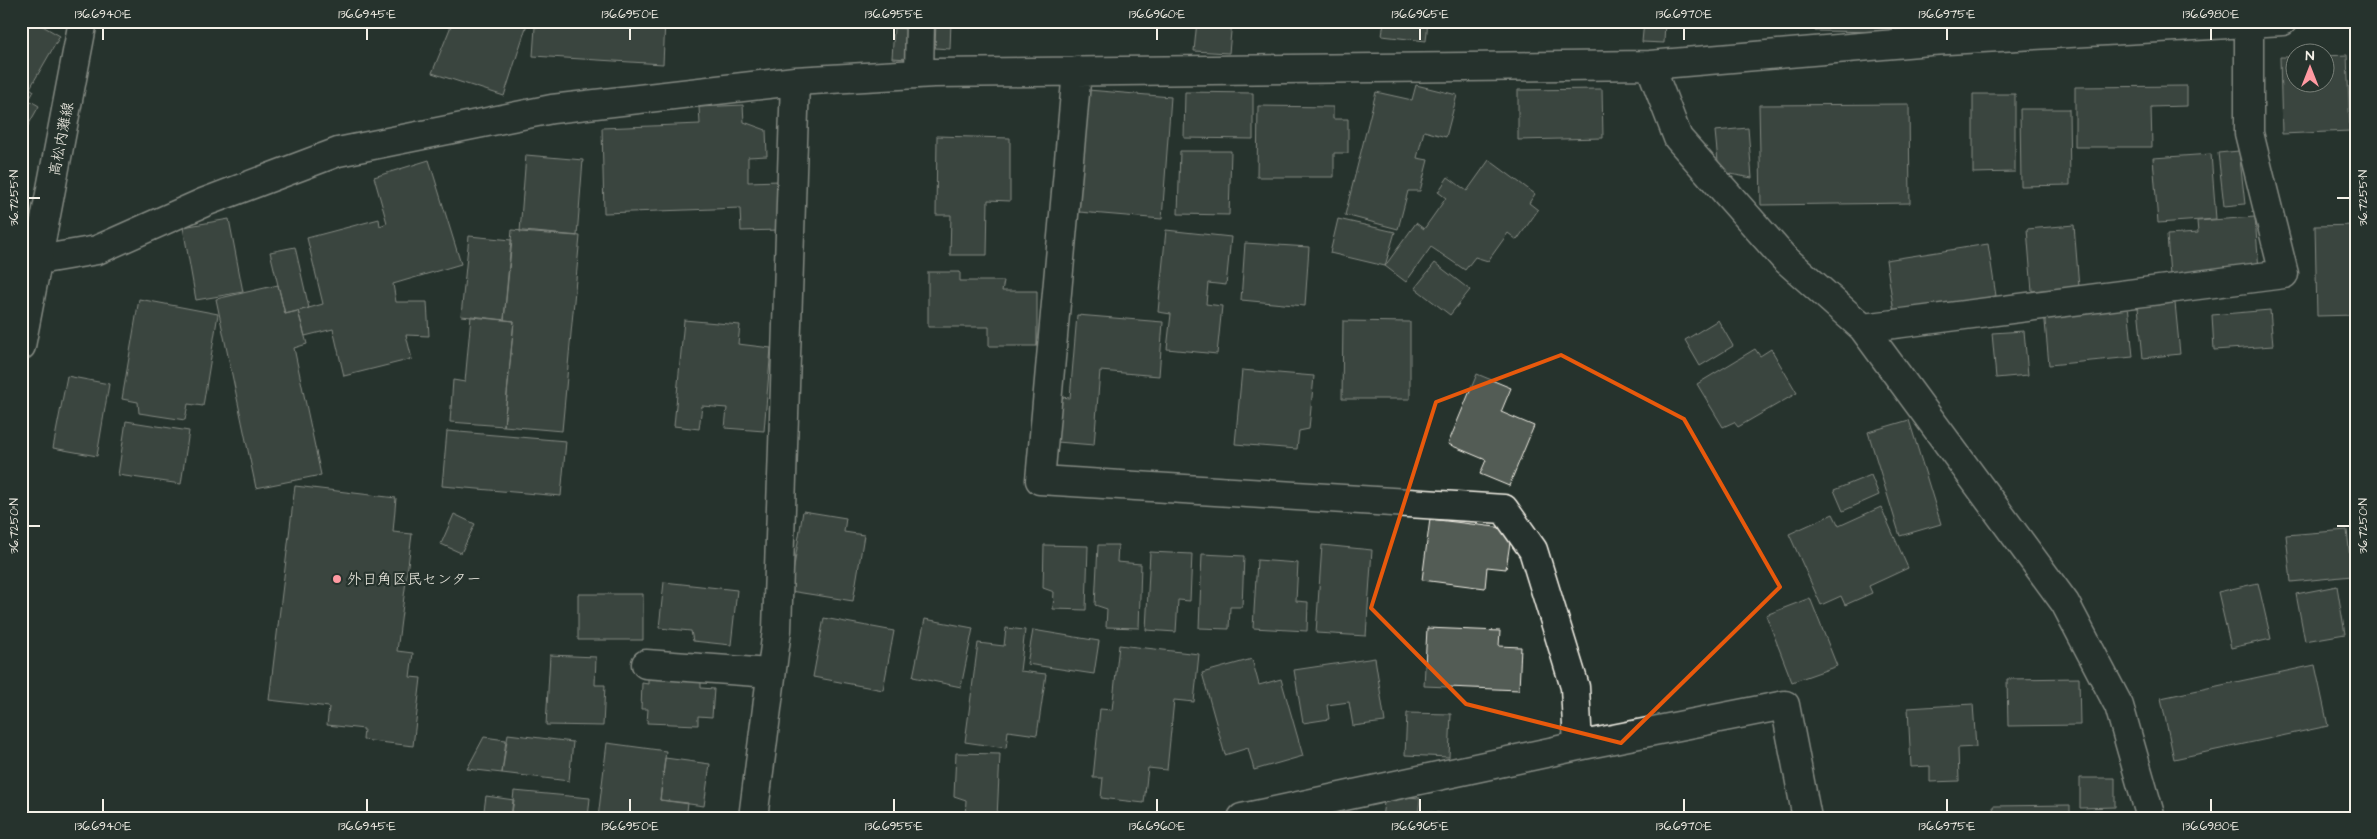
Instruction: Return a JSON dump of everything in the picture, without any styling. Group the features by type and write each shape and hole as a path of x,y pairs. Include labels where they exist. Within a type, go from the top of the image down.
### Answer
{"street":[{"name":"高松内灘線","path":"21,346 24,310 38,260 83,21"},
{"path":"919,74 920,21"},
{"path":"38,260 97,250 205,202 338,152 552,109 795,81 919,74 1650,65 1930,31 2250,24 2283,21"},
{"path":"1863,328 2284,274 2249,133 2250,24"},
{"path":"1650,65 1678,138 1783,257 1863,328 2065,603 2119,706 2151,818"},
{"path":"1077,72 1040,480 1504,509 1533,550 1575,687 1578,746"},
{"path":"754,818 777,630 795,81"},
{"path":"646,664 771,674"},
{"path":"1242,818 1578,746 1785,705 1807,818"}],"highlighted area":[{"path":"1561,355 1684,419 1780,587 1621,743 1466,704 1371,608 1436,402"}],"building":[{"path":"21,21 34,21 60,36 30,88 34,91 29,100 39,106 21,138"},
{"path":"453,21 528,21 504,96 432,73"},
{"path":"540,21 665,21 663,64 533,56 535,27 540,27"},
{"path":"936,21 951,21 950,49 935,48"},
{"path":"1197,21 1232,21 1229,53 1194,51"},
{"path":"1303,21 1336,21 1336,24"},
{"path":"1384,21 1428,21 1426,41 1382,36"},
{"path":"1644,21 1665,21 1664,43 1642,42"},
{"path":"1816,21 1890,21 1890,32 1815,31"},
{"path":"894,28 909,29 908,59 892,58"},
{"path":"2347,55 2350,131 2282,134 2280,57 2284,57 2284,92 2334,92 2334,56"},
{"path":"1416,85 1457,95 1446,137 1424,131 1417,158 1428,160 1420,191 1408,191 1398,229 1345,215 1376,92 1412,100"},
{"path":"2187,86 2187,106 2151,107 2152,147 2075,147 2075,87"},
{"path":"1602,89 1603,138 1518,140 1518,90"},
{"path":"1088,90 1171,97 1162,219 1079,212"},
{"path":"1185,92 1253,93 1253,139 1184,138"},
{"path":"1973,94 2015,94 2015,172 1973,173"},
{"path":"1909,104 1910,203 1761,205 1759,105"},
{"path":"743,105 744,122 766,130 767,156 748,157 748,182 779,181 780,230 741,231 740,208 604,213 602,128 700,124 699,107"},
{"path":"1258,106 1333,107 1333,119 1348,119 1348,153 1334,153 1334,177 1257,177"},
{"path":"2020,109 2069,109 2070,185 2021,186"},
{"path":"1748,128 1752,178 1719,172 1715,131"},
{"path":"937,136 1010,138 1010,201 988,200 987,255 950,255 951,215 936,215"},
{"path":"1180,151 1231,151 1229,215 1178,214"},
{"path":"2239,151 2245,204 2224,206 2218,153"},
{"path":"2211,154 2216,219 2158,223 2153,158"},
{"path":"526,155 583,160 577,236 520,232"},
{"path":"429,160 461,264 393,284 396,302 427,302 429,336 406,335 412,359 344,376 333,329 305,336 298,311 323,304 307,238 379,219 380,226 387,223 374,177"},
{"path":"1489,160 1535,194 1529,203 1538,210 1517,240 1508,233 1488,261 1475,257 1465,270 1431,247 1406,282 1385,266 1416,223 1424,229 1446,198 1438,192 1448,177 1467,191"},
{"path":"2255,217 2259,270 2170,276 2167,235 2198,233 2197,221"},
{"path":"229,219 243,292 196,300 183,227"},
{"path":"1338,219 1395,232 1385,266 1330,253"},
{"path":"2074,225 2079,287 2032,291 2027,229"},
{"path":"2356,225 2356,315 2317,316 2315,226"},
{"path":"512,230 580,236 562,431 504,426 514,321 504,320"},
{"path":"1166,230 1231,237 1226,285 1208,283 1206,304 1222,306 1217,354 1167,349 1171,314 1158,312"},
{"path":"469,236 512,240 504,320 461,316"},
{"path":"1245,243 1309,247 1305,306 1241,300"},
{"path":"1988,244 1996,296 1894,312 1886,260"},
{"path":"295,247 309,308 285,314 270,252"},
{"path":"1435,263 1470,290 1450,315 1415,288"},
{"path":"928,272 960,272 960,281 1004,281 1002,291 1037,291 1037,346 989,346 989,327 928,327"},
{"path":"278,285 285,314 298,311 307,344 294,348 321,475 256,488 216,299"},
{"path":"139,299 218,314 203,406 188,404 185,420 139,413 138,402 122,399"},
{"path":"2175,303 2180,354 2143,358 2138,307"},
{"path":"2128,304 2133,357 2049,365 2044,311"},
{"path":"2270,310 2273,346 2214,350 2212,315"},
{"path":"1077,315 1163,322 1159,376 1100,371 1094,445 1057,442 1061,397 1070,398"},
{"path":"471,316 514,321 504,426 450,422 453,380 465,382"},
{"path":"684,320 740,325 738,344 771,348 764,431 725,428 727,408 702,406 699,429 674,426"},
{"path":"1718,320 1733,346 1700,366 1685,340"},
{"path":"1343,321 1410,322 1410,399 1342,399"},
{"path":"2024,331 2028,375 1996,378 1992,333"},
{"path":"1755,349 1760,356 1771,349 1797,393 1738,427 1734,422 1723,427 1697,384"},
{"path":"1242,370 1314,376 1309,429 1299,431 1297,449 1235,444"},
{"path":"1477,374 1511,388 1501,412 1534,426 1509,486 1480,474 1486,460 1448,444"},
{"path":"67,376 109,384 97,456 53,448"},
{"path":"1909,420 1941,524 1900,536 1868,432"},
{"path":"126,421 189,431 181,484 118,475"},
{"path":"447,431 566,441 561,496 442,486"},
{"path":"1871,475 1879,495 1843,511 1834,490"},
{"path":"295,486 396,498 393,532 412,534 397,651 413,653 410,677 421,678 413,746 363,740 364,729 327,725 329,707 269,700"},
{"path":"1881,507 1908,568 1869,586 1872,593 1845,605 1841,596 1821,605 1789,534 1833,514 1839,526"},
{"path":"803,511 846,518 844,532 864,535 853,601 790,591"},
{"path":"454,514 475,524 461,553 441,544"},
{"path":"1430,519 1512,529 1506,569 1487,567 1485,588 1422,580"},
{"path":"2347,530 2352,576 2291,582 2286,535"},
{"path":"1044,545 1088,546 1086,610 1053,609 1054,592 1043,588"},
{"path":"1098,545 1118,545 1117,562 1141,564 1139,628 1106,627 1107,609 1095,605"},
{"path":"1322,545 1372,550 1366,636 1316,633"},
{"path":"1150,552 1192,554 1190,601 1178,600 1176,632 1146,630"},
{"path":"1202,554 1244,556 1242,607 1230,607 1229,629 1199,628"},
{"path":"1257,560 1298,563 1296,601 1308,602 1307,631 1253,628"},
{"path":"664,582 737,590 731,645 693,641 691,631 659,628"},
{"path":"2258,583 2271,639 2231,648 2218,592"},
{"path":"2337,586 2345,634 2305,641 2296,594"},
{"path":"578,594 643,594 643,640 578,640"},
{"path":"1810,598 1837,666 1792,682 1766,615"},
{"path":"824,618 894,631 883,690 813,677"},
{"path":"925,619 973,628 961,687 913,677"},
{"path":"1006,628 1025,630 1020,671 1046,674 1037,735 1008,731 1006,748 965,742 978,643 1004,646"},
{"path":"1427,628 1500,631 1499,646 1521,647 1519,690 1424,686"},
{"path":"1033,630 1099,641 1094,674 1027,664"},
{"path":"1119,645 1199,654 1194,702 1174,700 1167,770 1148,768 1144,803 1101,798 1103,778 1093,778 1100,709 1112,710"},
{"path":"550,655 596,657 595,685 605,685 603,726 546,725"},
{"path":"1375,658 1385,722 1353,726 1349,702 1327,705 1329,719 1303,723 1294,670"},
{"path":"1252,659 1259,685 1281,679 1303,756 1254,770 1248,748 1225,755 1202,673"},
{"path":"2315,665 2328,726 2174,759 2161,698"},
{"path":"648,678 701,681 701,688 714,689 712,717 698,716 698,725 647,723 648,709 641,709 642,683 648,684"},
{"path":"2079,678 2080,725 2008,726 2007,679"},
{"path":"1973,704 1976,747 1958,748 1959,781 1930,782 1930,766 1911,767 1908,708"},
{"path":"1407,713 1451,714 1449,757 1405,755"},
{"path":"508,734 573,742 569,781 502,773"},
{"path":"484,737 506,740 502,773 467,769"},
{"path":"607,743 666,751 660,800 688,803 686,818 598,818"},
{"path":"956,753 1000,754 997,818 965,817 966,800 954,796"},
{"path":"665,758 710,764 704,806 660,800"},
{"path":"2080,778 2115,778 2115,807 2080,808"},
{"path":"514,791 590,798 588,818 511,818"},
{"path":"1385,795 1420,798 1418,818 1382,818"},
{"path":"486,796 514,800 511,818 483,818"},
{"path":"2070,805 2070,818 1994,818 1993,806"},
{"path":"1429,812 1493,817 1428,818"}],"place":[{"name":"外日角区民センター","path":"337,579"}]}
